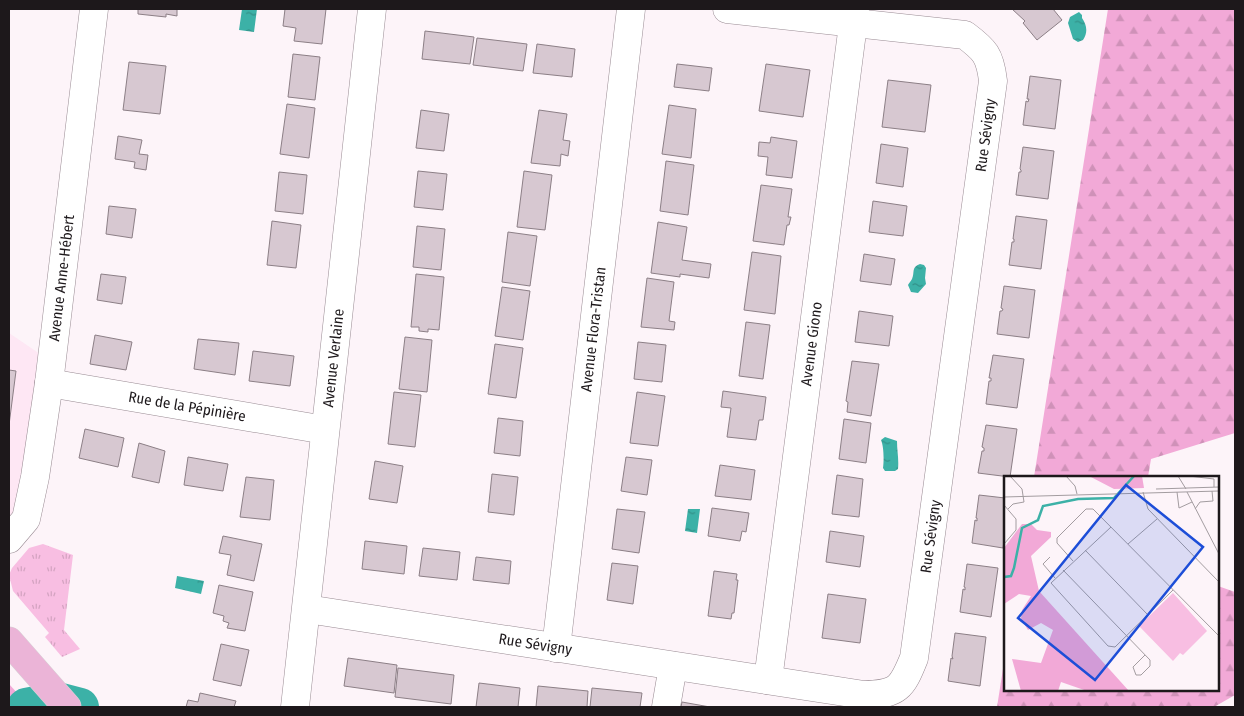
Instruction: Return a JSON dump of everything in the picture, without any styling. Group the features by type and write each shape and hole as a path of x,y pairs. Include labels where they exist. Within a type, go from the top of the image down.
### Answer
{"main road":[{"path":"9,641 59,698"}],"street":[{"name":"Avenue Anne-Hébert","path":"9,539 26,519 35,477 49,383 94,9"},
{"name":"Avenue Verlaine","path":"295,707 372,9"},
{"name":"Avenue Flora-Tristan","path":"556,648 631,9"},
{"name":"Rue Sévigny","path":"307,610 768,680 846,700 896,690 906,679 914,658 993,81 991,63 982,48 965,35 854,15 726,9"},
{"name":"Avenue Giono","path":"768,680 854,15"},
{"name":"Rue de la Pépinière","path":"49,383 325,430"},
{"path":"666,707 673,666"}],"shaded area":[{"path":"9,333 40,354 25,482 9,534"}],"green space":[{"path":"1108,9 1235,9 1235,433 1151,459 1148,476 1034,476"},
{"path":"43,544 73,555 64,630 80,649 62,657 45,637 49,633 13,591 9,575 12,568 29,548"},
{"path":"1219,586 1235,592 1235,695 1214,707 997,707 1004,662 1004,691 1219,691"},
{"path":"9,684 30,707 9,707"}],"water":[{"path":"242,9 257,9 254,32 239,30"},
{"path":"1079,12 1085,23 1086,32 1083,40 1078,42 1073,39 1068,23 1070,17"},
{"path":"920,264 926,268 926,284 918,293 911,292 908,285 912,279 914,268"},
{"path":"885,437 897,441 898,469 895,471 885,471 883,468 884,454 881,440"},
{"path":"688,509 700,509 697,533 685,531"},
{"path":"177,576 204,581 201,594 175,588"}],"building":[{"path":"138,9 177,9 177,16 166,14 166,17 138,14"},
{"path":"285,9 326,9 322,44 294,41 296,28 283,26"},
{"path":"1012,9 1053,9 1062,20 1037,40 1023,23 1025,21"},
{"path":"425,31 474,37 470,64 422,59"},
{"path":"477,38 527,44 523,71 473,65"},
{"path":"537,44 575,49 572,77 533,73"},
{"path":"293,54 320,57 315,100 288,97"},
{"path":"129,62 166,66 160,114 123,110"},
{"path":"677,64 712,68 709,91 674,87"},
{"path":"766,64 810,70 803,117 759,111"},
{"path":"1030,76 1061,80 1055,129 1023,125 1026,101 1028,102 1029,99 1027,99"},
{"path":"888,80 931,85 925,132 882,127"},
{"path":"287,104 315,108 309,158 280,154"},
{"path":"669,105 696,109 691,158 662,154"},
{"path":"421,110 449,114 444,151 416,148"},
{"path":"539,110 567,114 563,140 570,141 568,156 561,154 560,166 531,163"},
{"path":"118,136 142,140 139,154 148,155 146,170 134,168 135,162 115,159"},
{"path":"771,137 797,141 792,178 766,175 768,157 758,156 759,142 770,143"},
{"path":"881,144 908,148 903,187 876,183"},
{"path":"1023,147 1054,151 1048,199 1016,195 1019,172 1021,172"},
{"path":"666,161 694,165 688,215 660,211"},
{"path":"418,171 447,174 443,210 414,207"},
{"path":"524,171 552,175 545,230 517,227"},
{"path":"279,172 307,175 303,214 275,211"},
{"path":"761,185 792,189 788,217 791,217 789,225 787,225 784,245 753,241"},
{"path":"873,201 907,206 903,236 869,232"},
{"path":"109,206 136,209 132,238 106,234"},
{"path":"1016,216 1047,220 1041,269 1009,265 1012,242 1014,242"},
{"path":"272,221 301,225 296,268 267,265"},
{"path":"658,222 687,227 682,260 711,264 709,278 651,273"},
{"path":"417,226 445,229 441,270 413,267"},
{"path":"508,232 537,236 530,286 502,282"},
{"path":"752,252 781,256 775,314 744,310"},
{"path":"864,254 895,259 891,285 860,281"},
{"path":"101,274 126,277 122,304 97,300"},
{"path":"416,274 444,277 439,330 428,329 428,332 419,331 419,327 411,327"},
{"path":"647,278 674,282 669,321 675,322 674,330 641,327"},
{"path":"1004,286 1035,290 1029,338 997,334 1000,311 1003,309 1001,308"},
{"path":"502,287 530,291 523,340 495,336"},
{"path":"859,311 893,316 889,346 855,342"},
{"path":"746,322 770,325 763,379 739,376"},
{"path":"95,335 132,342 126,370 90,364"},
{"path":"405,337 432,340 427,392 399,389"},
{"path":"198,339 239,343 235,375 194,369"},
{"path":"638,342 666,345 662,382 634,379"},
{"path":"495,344 523,348 516,398 488,394"},
{"path":"253,351 294,356 290,386 249,381"},
{"path":"993,355 1024,359 1017,408 986,404 989,381 991,381 991,378 989,378"},
{"path":"852,361 879,364 871,416 847,412 848,402 846,401"},
{"path":"9,370 16,371 9,425"},
{"path":"723,391 766,397 763,420 759,420 756,440 727,437 731,408 721,407"},
{"path":"394,392 421,395 415,447 388,444"},
{"path":"637,392 665,396 658,446 630,443"},
{"path":"498,418 523,421 520,456 494,453"},
{"path":"844,419 871,423 866,463 839,459"},
{"path":"986,425 1017,429 1010,476 978,473 982,451 984,451 982,447"},
{"path":"85,429 124,438 118,467 79,458"},
{"path":"139,443 165,451 159,483 132,477"},
{"path":"188,457 228,464 223,491 184,485"},
{"path":"626,457 652,460 647,495 621,491"},
{"path":"375,461 403,466 397,503 369,499"},
{"path":"720,465 755,470 751,500 715,496"},
{"path":"492,474 518,477 514,515 488,512"},
{"path":"837,475 863,479 859,517 832,514"},
{"path":"246,477 274,480 270,520 240,517"},
{"path":"979,495 1004,498 1003,548 972,543"},
{"path":"712,508 749,513 746,532 742,531 740,541 708,536"},
{"path":"617,509 645,512 639,553 612,549"},
{"path":"830,531 864,536 860,567 826,562"},
{"path":"223,536 262,544 254,581 227,575 231,555 219,553"},
{"path":"365,541 407,546 404,574 362,569"},
{"path":"423,548 460,552 457,580 419,576"},
{"path":"476,557 511,561 509,584 473,580"},
{"path":"612,563 638,566 633,604 607,600"},
{"path":"967,564 998,568 991,617 960,612 963,589 965,590"},
{"path":"714,571 737,574 734,613 732,613 731,619 708,616"},
{"path":"219,585 253,592 245,631 227,628 229,623 223,621 224,616 213,613"},
{"path":"828,594 866,599 860,643 822,638"},
{"path":"955,633 986,637 980,686 948,681 951,658 953,659"},
{"path":"221,644 249,650 241,686 213,680"},
{"path":"348,658 397,665 394,693 344,686"},
{"path":"398,668 454,675 451,704 395,697"},
{"path":"479,683 520,688 518,707 476,707"},
{"path":"538,686 588,691 587,707 536,707"},
{"path":"592,688 642,693 640,707 590,707"},
{"path":"200,693 236,701 234,707 186,707 188,700 198,702"},
{"path":"682,702 710,707 681,707"}],"waterway":[{"path":"26,707 57,701 80,707"}]}
